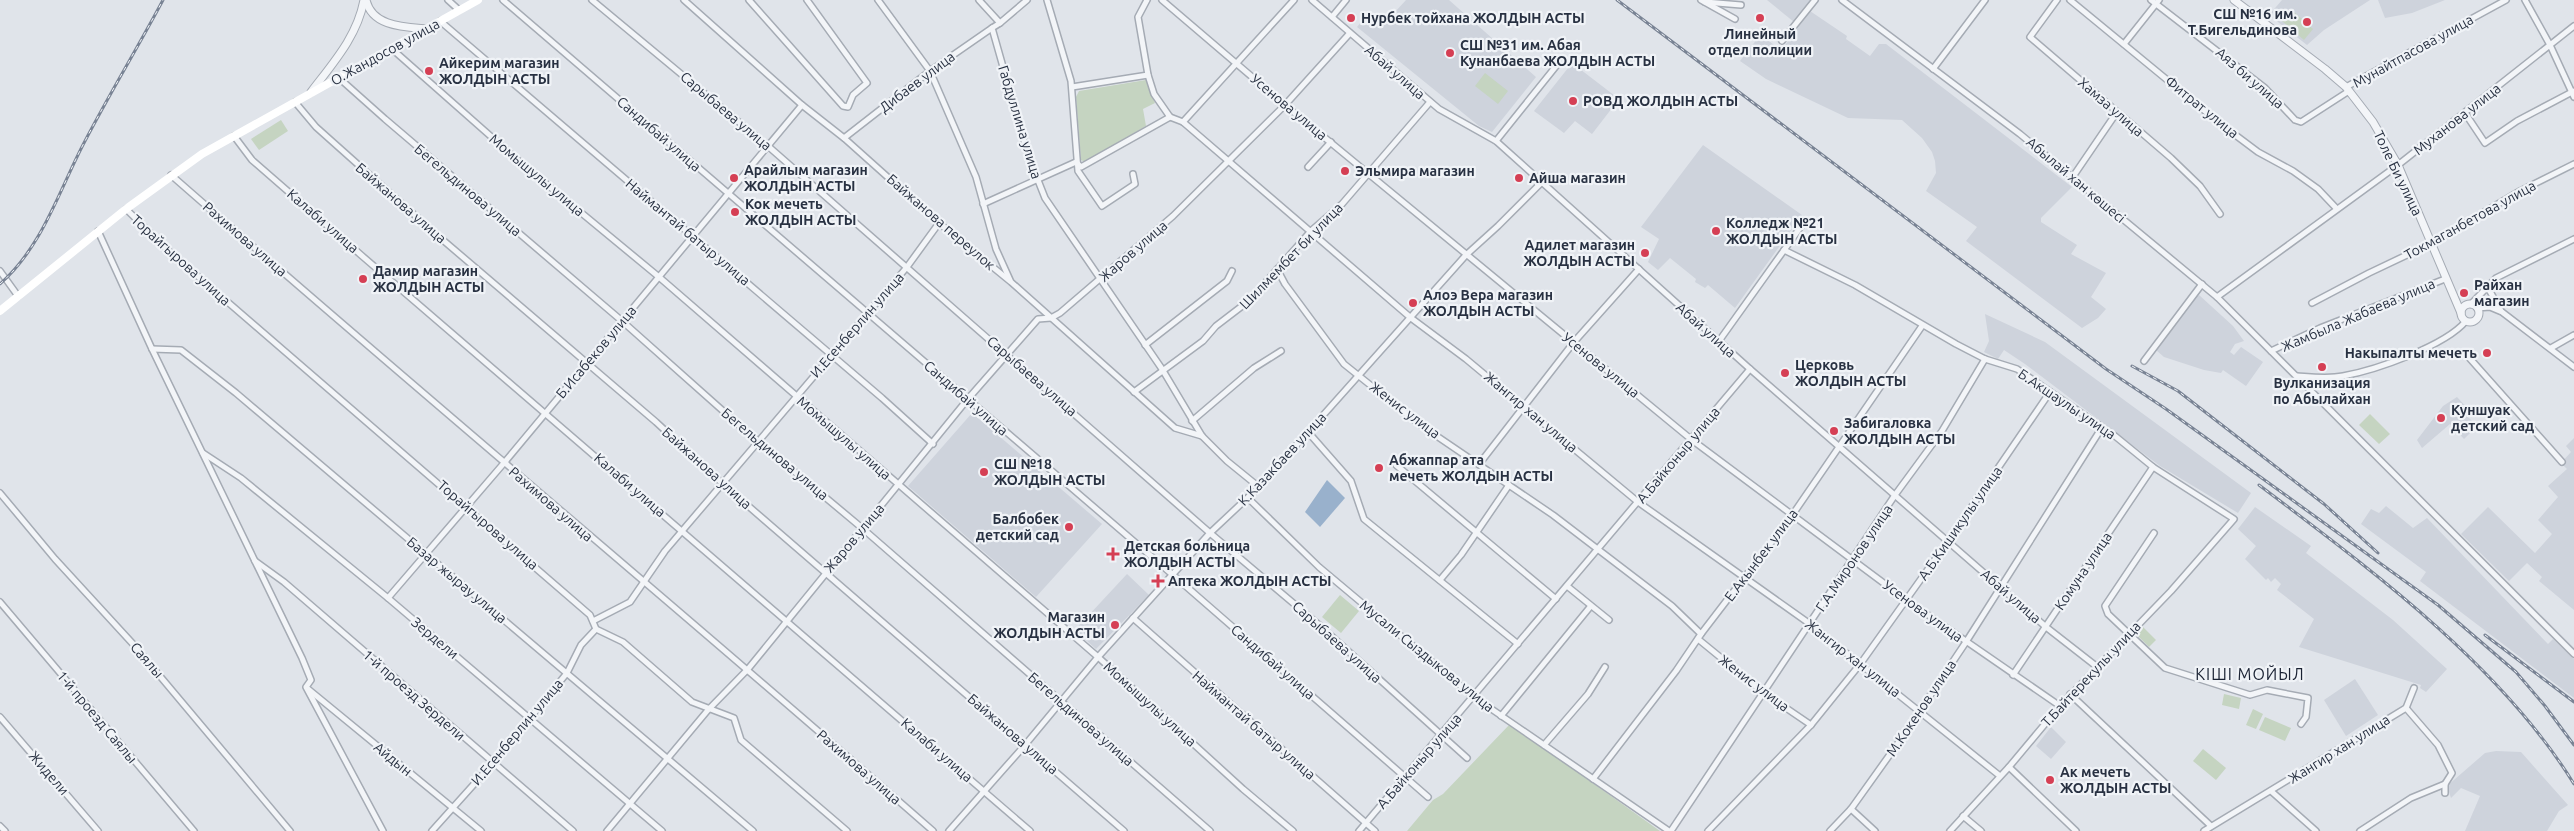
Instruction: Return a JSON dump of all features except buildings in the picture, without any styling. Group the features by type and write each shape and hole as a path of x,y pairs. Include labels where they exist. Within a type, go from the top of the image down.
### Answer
{"main road":[{"name":"О.Жандосов улица","path":"0,311 98,230 171,176 234,136 478,0"}],"street":[{"path":"365,0 371,12 382,22 402,27 427,28"},
{"path":"311,92 347,45 356,28 365,0"},
{"name":"О.Жандосов улица","path":"448,0 459,10"},
{"name":"Сандибай улица","path":"503,0 1173,575 1428,798"},
{"name":"Сарыбаева улица","path":"592,0 769,147 1008,354 1210,533 1318,624 1467,758"},
{"name":"Байжанова переулок","path":"684,0 802,105 844,138 939,223 1011,282 1176,428 1202,436"},
{"path":"749,0 842,106 848,107 853,95 867,83 807,0"},
{"path":"878,0 930,71 976,177 996,248 1011,282"},
{"path":"979,0 1000,23"},
{"path":"992,28 1027,0"},
{"path":"1047,0 1072,87 1078,171 1102,206 1135,184 1133,174"},
{"path":"1076,162 1081,167 1170,117 1154,94 1148,75 1138,17 1147,0"},
{"name":"Усенова улица","path":"1162,0 1284,105 1692,440 1852,560 2013,675 2060,706"},
{"path":"1184,122 1294,0"},
{"name":"Абай улица","path":"1312,0 1439,109 1496,141 1750,369 2046,627 2096,666"},
{"path":"1332,17 1346,0"},
{"path":"1782,41 1815,0"},
{"name":"Абылай хан көшесі","path":"1842,0 2020,134 2217,297 2574,654"},
{"name":"Хамза улица","path":"2057,0 2030,37 2200,186 2220,214"},
{"name":"Фитрат улица","path":"2070,0 2258,152 2293,171 2318,189 2336,208"},
{"name":"Толе Би улица","path":"2234,0 2348,89 2373,122 2398,165 2460,313"},
{"name":"Мунайтпасова улица","path":"2348,89 2506,0"},
{"path":"2465,113 2485,144 2517,121 2573,93 2550,45 2525,0"},
{"path":"1703,1 1741,5"},
{"path":"1703,1 1736,19"},
{"path":"1933,69 1981,1"},
{"path":"2124,44 2155,1"},
{"name":"Аяз би улица","path":"2155,1 2265,88 2295,120 2301,122 2348,89"},
{"name":"Наймантай батыр улица","path":"440,21 693,236 933,444"},
{"name":"Муханова улица","path":"2217,297 2336,208 2398,165 2574,26"},
{"name":"Дибаев улица","path":"844,138 930,71 992,28"},
{"name":"Габдуллина улица","path":"992,28 1036,180 1046,198 1162,370 1202,436 1227,461 1259,487"},
{"name":"Жаров улица","path":"607,831 708,710 748,669 786,619 900,485 967,400 1038,319 1051,318 1060,313 1174,216 1284,105 1350,32"},
{"name":"Момышулы улица","path":"392,49 521,163 659,277 900,485 1098,657 1243,789 1294,831"},
{"path":"1496,141 1557,65"},
{"path":"1072,87 1148,75"},
{"name":"Бегельдинова улица","path":"339,78 385,120 622,321 1210,831"},
{"name":"Байжанова улица","path":"295,102 316,128 587,363 724,485 1124,831"},
{"name":"Шилмембет би улица","path":"1134,392 1203,341 1216,326 1250,300 1311,231 1342,204 1370,174 1430,102"},
{"name":"Б.Исабеков улица","path":"388,598 504,463 728,193 769,147 802,105"},
{"path":"2072,178 2117,112"},
{"name":"Жангир хан улица","path":"1170,117 1184,122 1411,318 1524,406 1638,502 1810,624 1919,709 2000,776"},
{"name":"Калаби улица","path":"234,136 252,160 1030,831"},
{"path":"1308,167 1331,142"},
{"path":"983,204 1076,162"},
{"name":"Токмаганбетова улица","path":"2312,303 2369,272 2430,244 2520,191 2574,164"},
{"name":"Рахимова улица","path":"171,176 642,582 748,669 932,831"},
{"name":"К.Казакбаев улица","path":"949,831 1025,745 1098,657 1210,533 1259,487 1466,255 1542,182"},
{"name":"Торайгырова улица","path":"126,209 178,260 466,505 590,615 596,629"},
{"name":"И.Есенберлин улица","path":"593,621 630,602 642,582 830,355 907,267 939,223"},
{"path":"1719,341 1802,225"},
{"path":"98,230 152,349 302,658 311,680 306,687 383,831"},
{"path":"2474,306 2488,286 2505,272 2574,239"},
{"name":"Б.Акшаулы улица","path":"1784,250 1855,285 1922,326 1985,358 2017,369 2101,429 2115,436 2153,467 2234,518"},
{"name":"Женис улица","path":"1277,269 1285,284 1344,364 1420,424 1480,463 1553,515 1672,606 1699,637 1764,693 1811,725"},
{"path":"1480,463 1574,342 1638,269"},
{"path":"0,271 18,296"},
{"path":"1145,345 1227,281 1232,271"},
{"name":"Жамбыла Жабаева улица","path":"2271,351 2347,317 2445,279"},
{"path":"2144,361 2202,284"},
{"path":"2488,286 2502,312"},
{"path":"2466,321 2460,313 2464,306 2486,307 2502,312 2574,367"},
{"path":"2296,376 2319,378 2343,376 2385,365 2453,334 2466,321 2476,320 2479,315 2474,306"},
{"name":"Е.Акынбек улица","path":"1593,779 1793,514 1838,445 1922,326"},
{"path":"2550,348 2574,335"},
{"name":"Базар жырау улица","path":"152,349 181,350 236,392 753,831"},
{"path":"1192,421 1254,368 1282,351"},
{"path":"2465,353 2562,462"},
{"name":"Г.А.Миронов улица","path":"1670,831 1896,495 1942,430 1985,358"},
{"name":"А.Байконыр улица","path":"1359,831 1692,440 1750,369"},
{"name":"А.Б.Кишикулы улица","path":"1708,831 1811,725 1861,663 1949,541 2050,392"},
{"name":"М.Кокенов улица","path":"1830,831 1851,809 1901,739 1919,709 1966,642 2101,429"},
{"path":"1308,432 1351,481 1364,519 1518,644"},
{"name":"Зердели","path":"203,453 241,478 388,598 662,831"},
{"path":"1396,465 1556,599"},
{"name":"Комуна улица","path":"2013,675 2153,467"},
{"path":"1440,580 1461,555 1509,484"},
{"name":"Саялы","path":"0,493 55,559 133,644 290,831"},
{"name":"Мусали Сыздыкова улица","path":"1248,498 1319,567 1474,697 1670,831"},
{"name":"Т.Байтерекулы улица","path":"1950,831 2070,694 2171,591 2234,518"},
{"path":"2154,533 2105,606 2108,614 2165,668 2250,695 2267,690 2308,698 2306,717 2301,724"},
{"name":"1-й проезд Зердели","path":"255,560 284,582 573,831"},
{"path":"1567,586 1590,607 1609,620"},
{"name":"1-й проезд Саялы","path":"0,602 194,831"},
{"path":"1501,716 1590,607"},
{"name":"Наймантай батыр улица","path":"1133,618 1375,831"},
{"path":"596,629 624,642 692,702 708,710 723,713 734,718 741,740 847,831"},
{"name":"И.Есенберлин улица","path":"432,831 567,673 581,645 596,629"},
{"path":"1544,746 1588,694 1605,667"},
{"name":"Айдын","path":"306,687 482,831"},
{"name":"Жангир хан улица","path":"2204,831 2406,708 2414,688"},
{"path":"2070,694 2211,826"},
{"name":"Жангир хан улица","path":"2406,708 2438,744 2452,773 2445,784 2445,793"},
{"name":"Жидели","path":"0,717 98,831"},
{"path":"2008,767 2076,831"},
{"path":"2360,831 2411,798 2445,784"},
{"name":"Жангир хан улица","path":"2271,791 2316,831"},
{"path":"1851,809 1874,831"},
{"path":"1964,816 1981,831"},
{"path":"0,826 5,831"}],"shaded area":[{"path":"1406,0 1449,0 1536,77 1492,132 1479,126 1357,27 1370,11 1384,24"},
{"path":"1767,0 1811,0 1794,22"},
{"name":"СШ №16 им. Т.Бигельдинова","path":"2282,0 2370,0 2324,30 2307,45 2269,15"},
{"path":"2378,0 2445,0 2412,13 2385,18"},
{"path":"1810,11 1847,36 1846,39 1870,56 1879,44 1886,44 2072,187 2041,218 2041,222 2077,245 2071,254 2106,273 2091,297 2106,309 2098,318 2082,328 1966,241 1977,227 1926,191 1936,173 1932,152 1922,138 1902,120 1848,118 1766,79 1740,61 1761,34 1781,51"},
{"path":"1572,63 1619,99 1592,134 1575,121 1564,133 1534,111"},
{"path":"1703,145 1802,215 1735,308 1708,285 1705,288 1695,282 1696,279 1670,258 1658,270 1648,262 1659,239 1641,227"},
{"path":"2199,295 2233,326 2244,341 2235,344 2230,352 2234,355 2241,347 2263,362 2246,386 2223,370 2221,373 2204,370 2164,357 2156,350 2192,300"},
{"path":"1985,314 2045,342 2251,493 2238,513 2160,466 2004,350 1998,359 1984,352 1989,341"},
{"path":"2457,397 2469,410 2465,414 2477,426 2464,439 2450,424 2422,448 2417,440 2443,406"},
{"path":"972,413 1102,524 1036,597 908,486"},
{"path":"2574,438 2574,610 2539,581 2542,577 2527,563 2509,581 2461,534 2488,507 2535,553 2552,534 2538,520 2558,497 2548,486 2567,469 2561,463 2571,452 2566,446"},
{"path":"2386,506 2413,528 2427,518 2548,644 2553,639 2574,659 2574,698 2420,581 2426,572 2361,524 2371,509 2379,513"},
{"path":"2255,507 2311,546 2306,553 2393,620 2447,669 2426,692 2420,688 2421,685 2299,647 2314,619 2277,590 2281,584 2275,578 2271,582 2268,578 2266,580 2245,559 2256,546 2238,529"},
{"path":"1127,574 1149,595 1096,649 1075,630"},
{"path":"2355,679 2378,715 2346,736 2324,700"},
{"path":"2051,727 2066,742 2051,759 2036,746"},
{"path":"2496,751 2521,752 2568,805 2559,811 2547,831 2465,831 2480,796 2461,788 2451,798 2447,786 2485,753"}],"green space":[{"path":"2292,10 2313,29 2304,40 2282,21"},
{"path":"1485,73 1508,91 1498,104 1475,86"},
{"path":"1146,80 1155,103 1143,109 1146,126 1085,162 1081,160 1076,97 1079,91"},
{"path":"281,120 288,131 259,150 251,139"},
{"path":"2370,414 2390,434 2379,444 2359,425"},
{"path":"1340,595 1359,611 1341,633 1322,617"},
{"path":"2142,626 2156,640 2149,647 2135,633"},
{"path":"2224,694 2241,698 2239,709 2222,705"},
{"path":"2253,709 2263,714 2256,729 2246,725"},
{"path":"2265,717 2291,728 2285,741 2259,730"},
{"path":"1510,724 1660,831 1407,831 1433,800 1443,794"},
{"path":"2203,749 2226,768 2216,780 2193,761"}],"water":[{"path":"1327,480 1345,498 1320,527 1305,512"}],"railway":[{"path":"0,284 28,253 39,235 85,141 163,0"},
{"path":"1617,0 2106,369 2166,409 2438,605 2516,672 2545,706 2574,745"},
{"path":"2132,366 2178,391 2324,504 2378,553"},
{"path":"2259,485 2388,585 2471,659 2509,698 2544,740 2574,784"},
{"path":"2485,635 2574,702"}],"place":[{"name":"Нурбек тойхана ЖОЛДЫН АСТЫ","path":"1351,18"},
{"name":"Линейный отдел полиции","path":"1760,18"},
{"name":"СШ №16 им. Т.Бигельдинова","path":"2307,22"},
{"name":"СШ №31 им. Абая Кунанбаева ЖОЛДЫН АСТЫ","path":"1450,53"},
{"name":"Айкерим магазин ЖОЛДЫН АСТЫ","path":"429,71"},
{"name":"РОВД ЖОЛДЫН АСТЫ","path":"1573,101"},
{"name":"Эльмира магазин","path":"1345,171"},
{"name":"Арайлым магазин ЖОЛДЫН АСТЫ","path":"734,178"},
{"name":"Айша магазин","path":"1519,178"},
{"name":"Кок мечеть ЖОЛДЫН АСТЫ","path":"735,212"},
{"name":"Колледж №21 ЖОЛДЫН АСТЫ","path":"1716,231"},
{"name":"Адилет магазин ЖОЛДЫН АСТЫ","path":"1645,253"},
{"name":"Дамир магазин ЖОЛДЫН АСТЫ","path":"363,279"},
{"name":"Райхан магазин","path":"2464,293"},
{"name":"Алоэ Вера магазин ЖОЛДЫН АСТЫ","path":"1413,303"},
{"name":"Накыпалты мечеть","path":"2487,353"},
{"name":"Вулканизация по Абылайхан","path":"2322,367"},
{"name":"Церковь ЖОЛДЫН АСТЫ","path":"1785,373"},
{"name":"Куншуак детский сад","path":"2441,418"},
{"name":"Забигаловка ЖОЛДЫН АСТЫ","path":"1834,431"},
{"name":"Абжаппар ата мечеть ЖОЛДЫН АСТЫ","path":"1379,468"},
{"name":"СШ №18 ЖОЛДЫН АСТЫ","path":"984,472"},
{"name":"Балбобек детский сад","path":"1069,527"},
{"name":"Детская больница ЖОЛДЫН АСТЫ","path":"1113,554"},
{"name":"Аптека ЖОЛДЫН АСТЫ","path":"1158,581"},
{"name":"Магазин ЖОЛДЫН АСТЫ","path":"1115,625"},
{"name":"Ак мечеть ЖОЛДЫН АСТЫ","path":"2050,780"}],"district":[{"name":"КІШІ МОЙЫЛ","path":"2250,674"}]}
